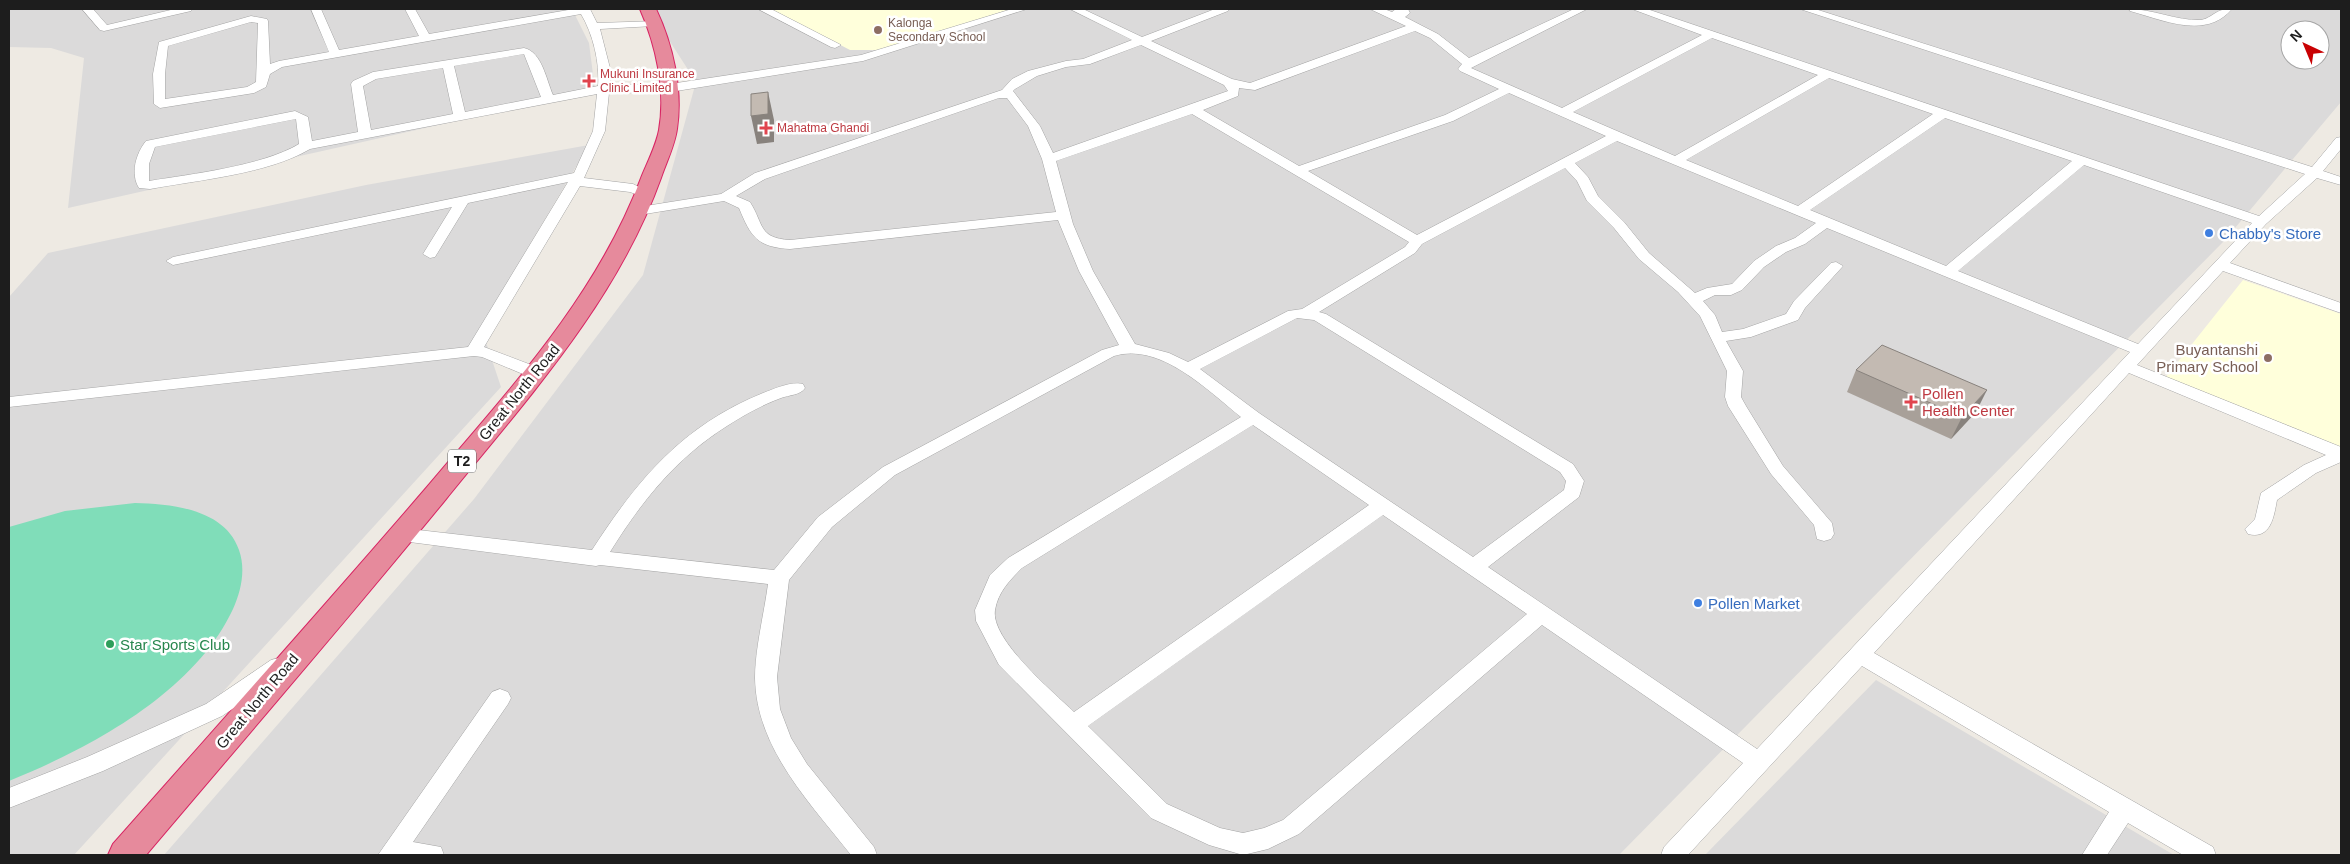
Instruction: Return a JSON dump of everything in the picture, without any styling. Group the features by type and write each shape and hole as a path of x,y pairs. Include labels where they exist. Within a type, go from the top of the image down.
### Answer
{"highway":[{"name":"Great North Road","path":"125,855 294,656 401,535 536,373 580,315 605,275 642,203 668,131 670,88 663,51 651,16"}],"street":[{"path":"87,9 104,28 111,28 186,9"},
{"path":"316,9 326,28 335,54"},
{"path":"410,9 426,37"},
{"path":"510,9 519,20"},
{"path":"763,9 835,45"},
{"path":"306,146 302,117 295,115 178,137 159,141 147,148 141,179 144,185 150,185 290,156 306,146 603,89 670,88 863,58 1022,9"},
{"path":"1075,9 1141,40 1231,88"},
{"path":"1006,93 1015,83 1030,76 1067,64 1086,62 1128,48 1141,40 1224,9"},
{"path":"1375,9 1400,13 1415,9"},
{"path":"1582,9 1501,50 1468,63 1464,69 1616,136 1801,210 2140,351"},
{"path":"1638,9 2261,221"},
{"path":"1805,9 2341,181"},
{"path":"2134,9 2192,23 2205,23 2227,9"},
{"path":"264,72 279,64 584,10 594,26 605,72 599,132 577,179 474,351"},
{"path":"1400,13 1456,51 1468,63"},
{"path":"594,26 651,16"},
{"path":"251,19 262,21 264,72 262,84 250,90 160,104 163,44 168,42 251,19"},
{"path":"1049,159 1193,109 1231,88 1248,87 1417,26"},
{"path":"1564,112 1712,34"},
{"path":"365,134 356,84 373,76 518,51 528,52 548,99"},
{"path":"447,62 460,116"},
{"path":"1678,160 1828,74"},
{"path":"1296,171 1379,144 1449,118 1508,89"},
{"path":"725,197 760,176 998,94 1011,94 1034,126 1049,159 1064,215 1086,271 1129,348"},
{"path":"1193,109 1417,241"},
{"path":"1801,210 1944,113"},
{"path":"1306,313 1410,250 1417,241 1616,136"},
{"path":"1673,855 2261,221 2315,172 2341,141"},
{"path":"1949,271 2082,160"},
{"path":"1566,161 1584,180 1592,198 1619,225 1644,256 1707,315 1716,337 1735,371 1733,397 1737,406 1777,470 1822,523 1824,534"},
{"path":"174,261 229,251 464,199 577,179 633,188 642,203 725,197 745,205 757,233 765,241 776,245 804,245 1064,215"},
{"path":"430,254 464,199"},
{"path":"1693,300 1712,291 1724,291 1738,287 1759,264 1781,249 1800,241 1827,221"},
{"path":"2221,264 2341,308"},
{"path":"1716,337 1745,334 1792,317 1794,311 1811,291 1836,266"},
{"path":"1188,369 1294,314 1306,313 1320,317 1567,468 1574,482 1572,493 1474,567"},
{"path":"865,855 799,771 781,741 769,709 766,677 779,578 825,522 889,471 1100,357 1129,348 1148,351 1188,369 1253,417 1759,762"},
{"path":"9,402 474,351 485,352 536,373"},
{"path":"2126,366 2341,454"},
{"path":"596,559 626,513 652,479 684,450 718,424 774,394 797,388"},
{"path":"1253,417 1015,563 998,580 985,610 986,621 1006,659 1159,811 1217,838 1242,844 1268,838 1291,827 1542,613"},
{"path":"2256,529 2264,522 2268,498 2310,469 2341,454"},
{"path":"1072,725 1383,505"},
{"path":"401,535 596,559 779,578"},
{"path":"1859,654 2204,855"},
{"path":"9,798 95,764 214,710 294,656"},
{"path":"392,853 500,698"},
{"path":"2094,855 2124,808"},
{"path":"392,853 432,855"}],"shaded area":[{"path":"9,9 572,9 589,43 595,90 68,208 84,58 51,48 9,47"},
{"path":"649,9 2341,9 2341,102 2224,241 1619,855 164,855 474,499 643,275 696,82"},
{"name":"Kalonga Secondary School","path":"771,9 1010,9 884,50 850,50"},
{"path":"589,145 481,327 501,387 74,855 9,855 9,297 48,253 366,185"},
{"path":"2243,280 2341,314 2341,451 2165,378"},
{"path":"1876,680 2174,855 1705,855"}],"green space":[{"name":"Star Sports Club","path":"135,503 165,505 196,512 210,517 232,536 239,550 242,565 240,588 233,609 216,639 193,667 166,692 137,714 105,734 73,752 9,781 9,527 65,511"}],"building":[{"path":"768,92 768,114 751,116 751,94"},
{"path":"1882,345 1987,390 1962,417 1856,370"}],"place":[{"name":"Kalonga Secondary School","path":"878,30"},
{"name":"Mukuni Insurance Clinic Limited","path":"589,81"},
{"name":"Mahatma Ghandi","path":"766,128"},
{"name":"Chabby's Store","path":"2209,233"},
{"name":"Buyantanshi Primary School","path":"2268,358"},
{"name":"Pollen Health Center","path":"1911,402"},
{"name":"Pollen Market","path":"1698,603"},
{"name":"Star Sports Club","path":"110,644"}]}
